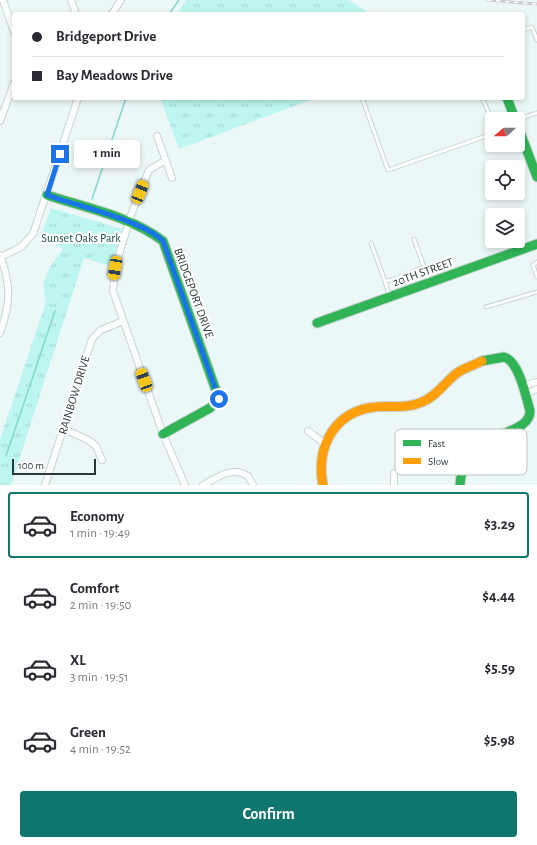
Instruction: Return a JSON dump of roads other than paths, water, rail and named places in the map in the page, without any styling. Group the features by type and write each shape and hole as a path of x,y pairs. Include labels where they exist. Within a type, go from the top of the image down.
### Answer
{"street":[{"path":"3,0 12,26"},
{"path":"71,0 75,12"},
{"path":"113,12 121,0"},
{"path":"0,121 12,88"},
{"path":"0,333 5,318 9,291 0,256 21,247 33,234 77,100"},
{"path":"508,100 512,112"},
{"path":"157,136 172,178"},
{"path":"525,144 536,172"},
{"path":"166,160 149,170 129,222 112,282 113,291 123,321 163,434 184,485"},
{"name":"BRIDGEPORT DRIVE","path":"47,195 129,222 146,230 163,241 219,399 217,403 163,434"},
{"name":"20TH STREET","path":"318,323 537,244"},
{"name":"RAINBOW DRIVE","path":"45,485 92,339 101,330 123,321"},
{"path":"323,485 320,475 320,462 324,443 329,433 346,417 368,408 404,407 421,403 429,398 458,372 502,356 509,359 515,367 530,411 527,422 511,429"},
{"path":"523,390 537,382"},
{"path":"523,390 537,389"},
{"path":"64,429 88,440 96,446 102,460"},
{"path":"308,431 324,443"},
{"path":"203,485 226,473 234,471 248,476 253,485"},
{"path":"394,473 394,485"},
{"path":"460,485 461,475"}],"lane":[{"path":"525,29 532,26 537,40"},
{"path":"363,100 388,170 485,136"},
{"path":"483,100 488,112"},
{"path":"525,117 537,113"},
{"path":"414,239 430,283"},
{"path":"371,243 385,281 389,297"},
{"path":"537,262 533,265 537,277"},
{"path":"385,281 392,280 424,267"},
{"path":"486,307 537,292"}],"waterway":[{"path":"170,12 179,0"},
{"path":"92,199 125,100"},
{"path":"6,456 55,311"}],"railway":[{"path":"487,0 537,4"}],"park label":[{"name":"Sunset Oaks Park","path":"81,238"}]}
